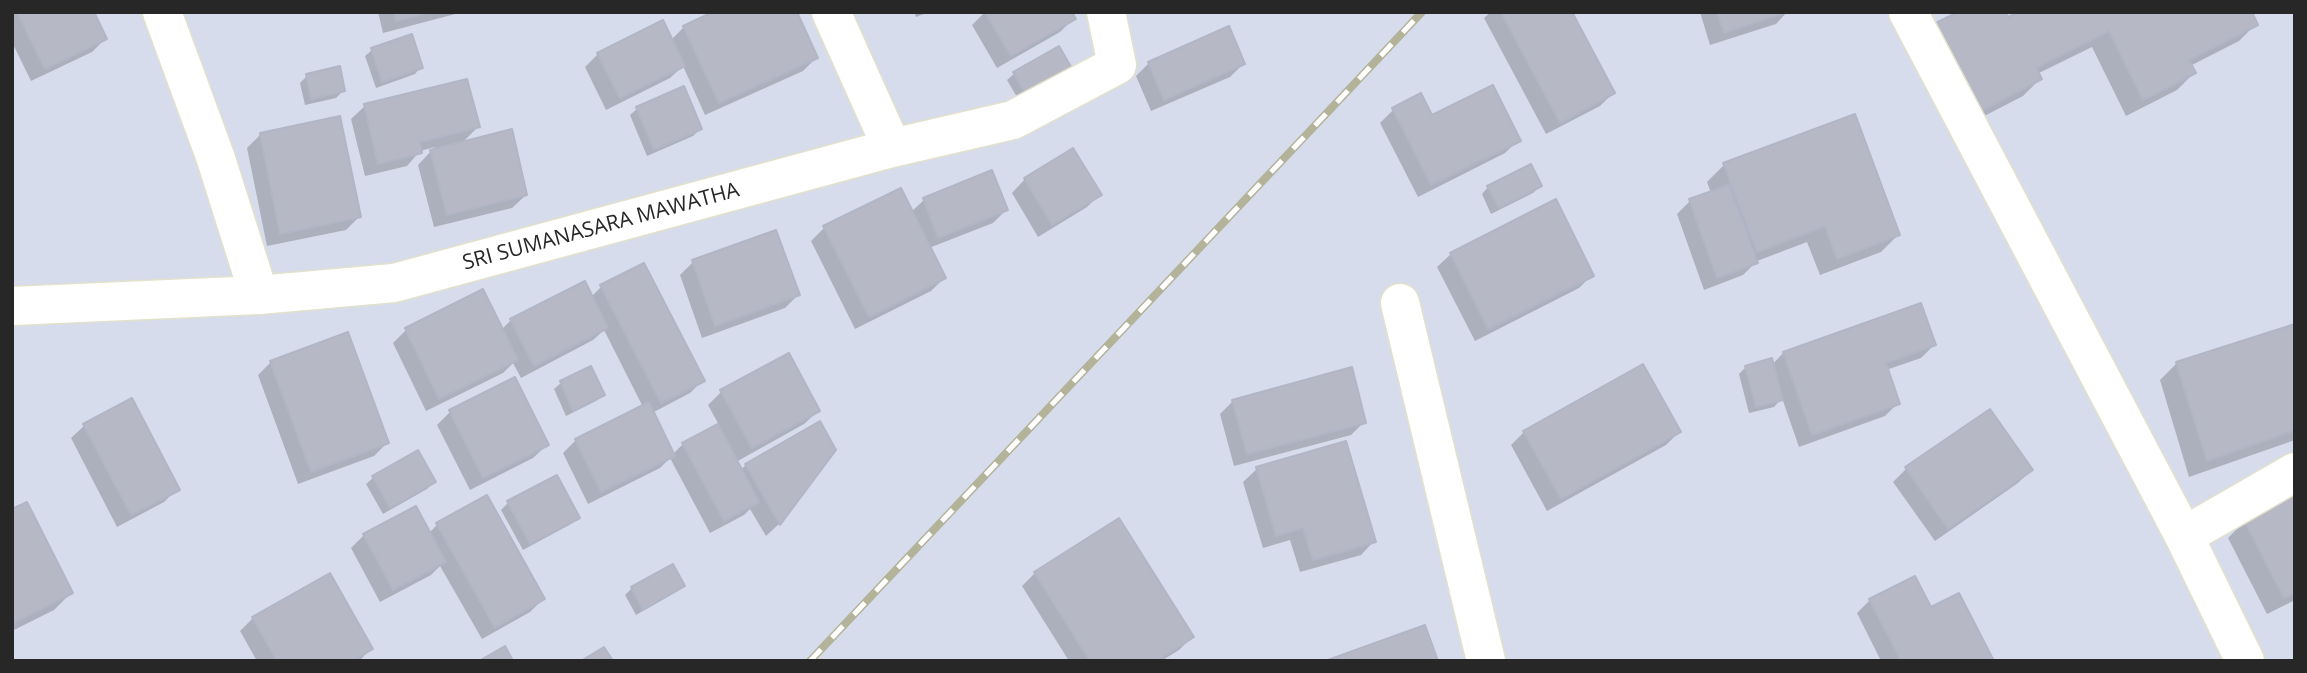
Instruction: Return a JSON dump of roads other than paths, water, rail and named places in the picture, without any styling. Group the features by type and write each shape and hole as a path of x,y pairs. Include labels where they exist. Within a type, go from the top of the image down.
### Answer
{"street":[{"path":"162,12 216,159 259,295"},
{"path":"831,12 892,148"},
{"name":"SRI SUMANASARA MAWATHA","path":"12,306 259,295 394,283 892,148 1013,120 1117,65 1106,12"},
{"path":"1908,12 2183,536 2245,661"},
{"path":"1400,303 1486,661"},
{"path":"2183,536 2295,472"}],"railway":[{"path":"810,661 1422,12"}]}
